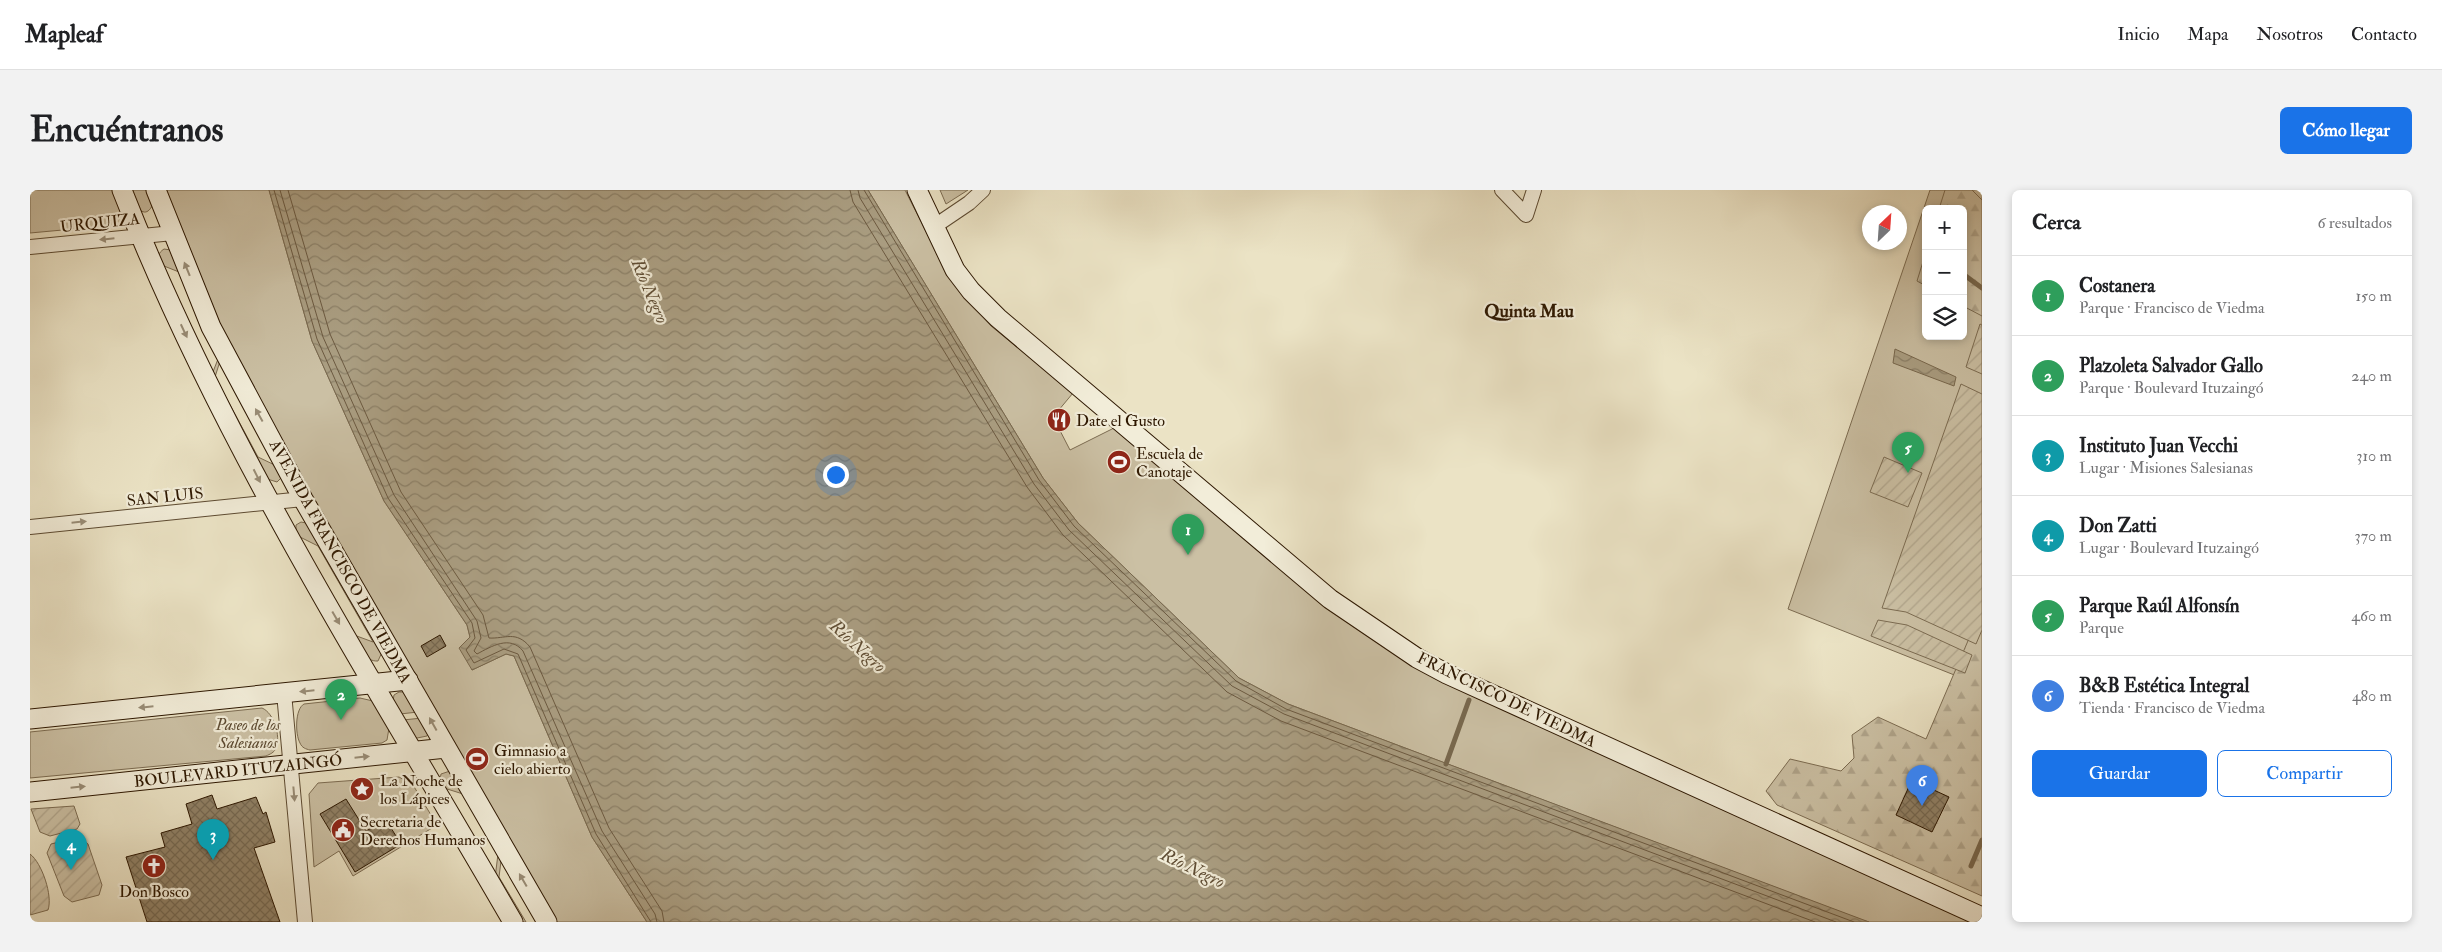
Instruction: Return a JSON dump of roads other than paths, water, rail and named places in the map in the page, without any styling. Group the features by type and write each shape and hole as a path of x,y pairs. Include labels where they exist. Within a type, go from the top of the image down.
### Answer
{"main road":[{"name":"AVENIDA FRANCISCO DE VIEDMA","path":"122,190 140,236 207,379 270,503 513,922"},
{"name":"AVENIDA FRANCISCO DE VIEDMA","path":"156,190 211,327 303,499 547,922"},
{"name":"FRANCISCO DE VIEDMA","path":"917,190 955,270 971,291 998,318 1330,599 1418,658 1447,674 1982,917"},
{"path":"30,719 408,680"},
{"name":"BOULEVARD ITUZAINGÓ","path":"30,792 446,748"}],"street":[{"path":"935,226 969,204 983,190"},
{"path":"1502,190 1526,216 1534,190"},
{"name":"URQUIZA","path":"30,247 173,232"},
{"name":"SAN LUIS","path":"30,527 303,499"},
{"path":"284,693 305,922"}],"water":[{"name":"Río Negro","path":"269,190 868,190 1043,478 1078,523 1239,678 1288,704 1869,922 647,922 592,837 514,656 506,654 472,670 459,648 470,637 467,625 384,501 312,341"},
{"path":"1895,349 1956,377 1954,386 1893,363"}],"waterway":[{"path":"1967,277 1982,288"},
{"path":"1446,764 1469,700"},
{"path":"1971,866 1982,840"}],"place":[{"name":"Date el Gusto","path":"1059,420"},
{"name":"Escuela de Canotaje","path":"1119,462"},
{"name":"Parque Raúl Alfonsín","path":"1908,473"},
{"name":"Costanera","path":"1188,555"},
{"name":"Plazoleta Salvador Gallo","path":"341,720"},
{"name":"Gimnasio a cielo abierto","path":"477,759"},
{"name":"La Noche de los Lápices","path":"362,789"},
{"name":"B&B Estética Integral","path":"1922,806"},
{"name":"Secretaria de Derechos Humanos","path":"343,830"},
{"name":"Instituto Juan Vecchi","path":"213,860"},
{"name":"Don Bosco","path":"154,866"},
{"name":"Don Zatti","path":"71,870"}],"district":[{"name":"Quinta Mau","path":"1529,311"}],"park label":[{"name":"Paseo de los Salesianos","path":"248,733"}]}
